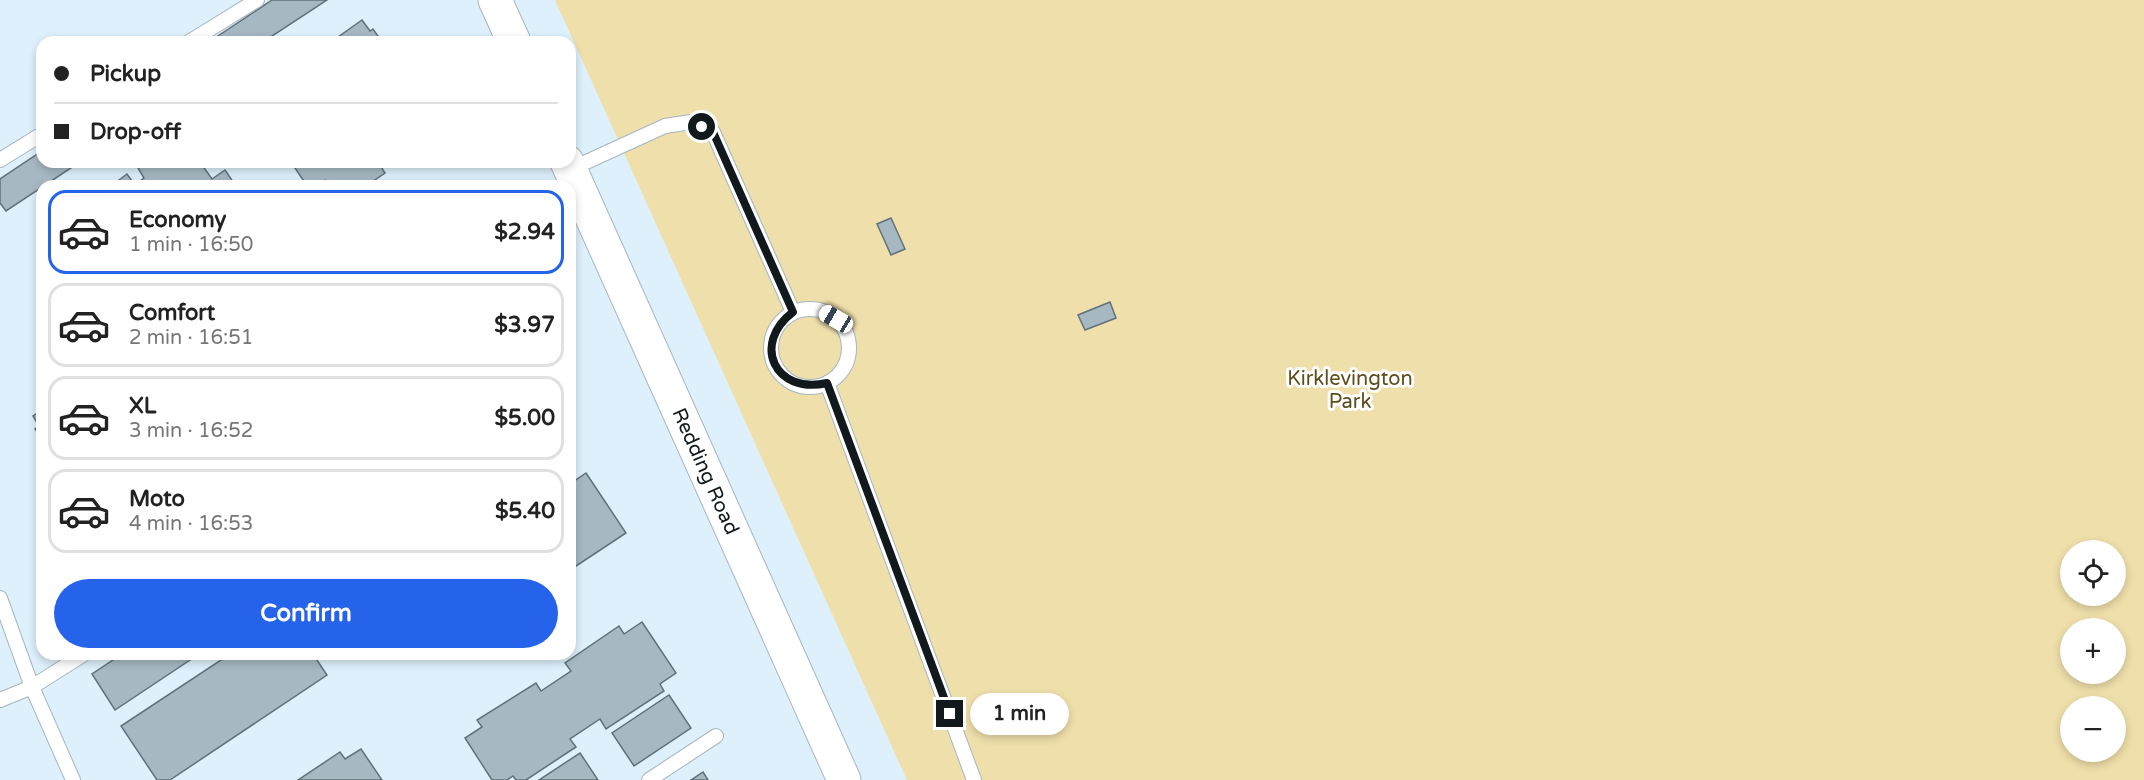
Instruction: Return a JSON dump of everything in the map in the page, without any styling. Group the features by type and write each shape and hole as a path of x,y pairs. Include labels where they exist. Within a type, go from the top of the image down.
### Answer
{"street":[{"path":"495,0 511,36"},
{"name":"Redding Road","path":"576,182 844,780"}],"lane":[{"path":"199,36 257,0"},
{"path":"576,163 665,126 691,122 713,132 793,312"},
{"path":"0,160 36,138"},
{"path":"808,309 823,311 836,319 845,331 849,346 847,361 839,374 827,383 812,387 797,384 784,377 775,364 771,349 773,335 781,321 793,312 808,309"},
{"path":"827,383 974,780"},
{"path":"0,598 32,687 73,780"},
{"path":"0,700 32,687 75,660"},
{"path":"649,780 716,736"}],"green space":[{"name":"Kirklevington Park","path":"555,0 2144,0 2144,780 907,780 576,47 576,36 571,36"}],"building":[{"path":"272,0 327,0 272,36 218,36"},
{"path":"362,20 370,31 373,29 378,36 339,36"},
{"path":"36,155 36,168 71,168 53,180 36,180 36,191 6,211 0,203 0,179"},
{"path":"138,168 204,168 212,179 225,170 232,180 141,180 144,178"},
{"path":"295,168 382,168 385,173 375,180 303,180"},
{"path":"127,174 131,180 119,180"},
{"path":"891,218 905,249 891,255 877,224"},
{"path":"1110,302 1116,318 1085,330 1078,315"},
{"path":"586,473 626,533 576,566 576,480"},
{"path":"642,622 676,673 660,684 664,691 606,729 600,719 570,739 576,747 526,780 516,780 513,776 507,780 492,780 465,738 482,727 477,720 536,683 541,691 571,671 565,663 576,660 576,655 619,626 624,634"},
{"path":"113,660 190,660 115,710 92,674"},
{"path":"221,660 317,660 327,675 170,780 157,780 121,726"},
{"path":"669,695 691,728 634,766 612,733"},
{"path":"361,749 382,780 298,780 340,752 345,759"},
{"path":"580,753 598,780 539,780"},
{"path":"703,772 708,780 691,780"}],"route":[{"path":"702,127 713,132 793,312 781,321 773,335 771,349 775,364 784,377 797,384 812,387 827,383 950,714"}]}
